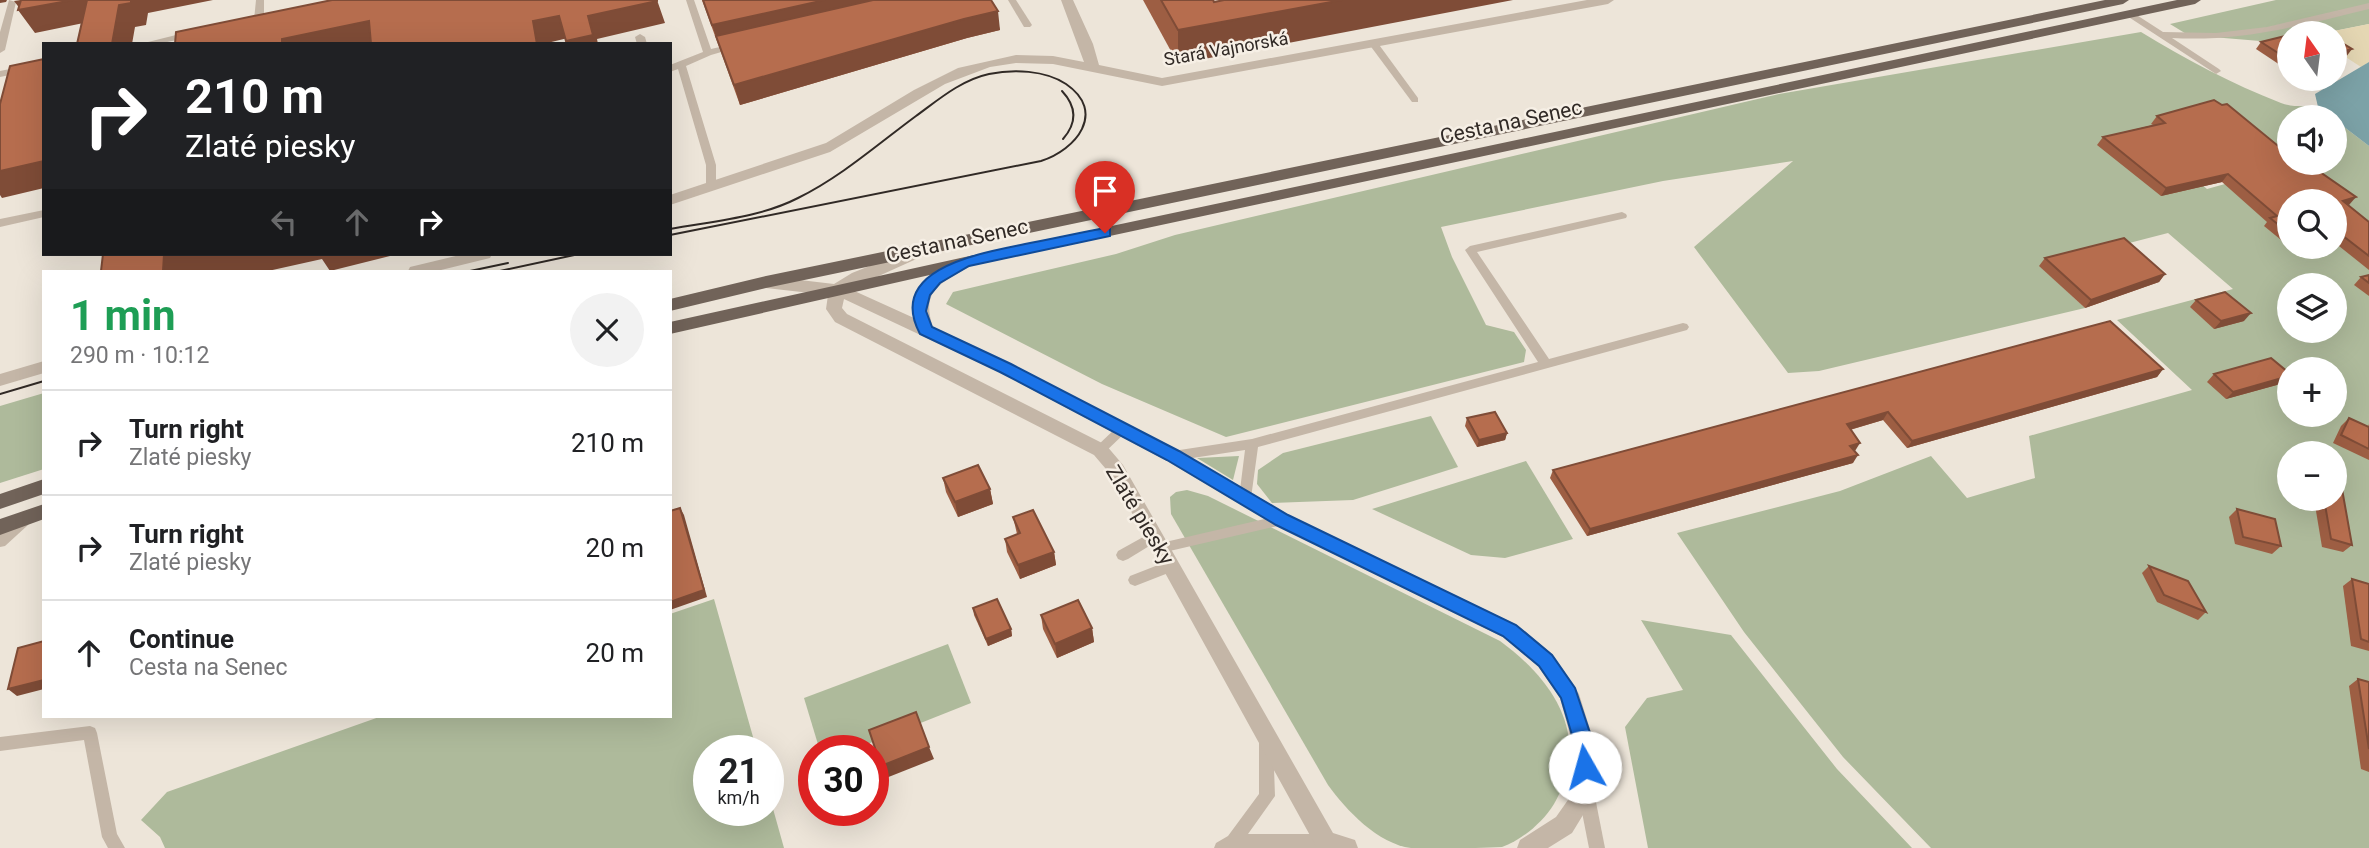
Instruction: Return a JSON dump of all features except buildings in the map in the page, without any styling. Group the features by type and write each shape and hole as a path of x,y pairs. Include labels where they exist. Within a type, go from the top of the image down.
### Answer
{"main road":[{"name":"Cesta na Senec","path":"672,305 920,250 2126,7 2195,0"},
{"name":"Cesta na Senec","path":"672,328 2126,7"},
{"path":"0,502 42,487"},
{"path":"0,527 36,513"}],"street":[{"path":"1067,0 1086,44 1092,66"},
{"name":"Stará Vajnorská","path":"672,199 829,147 957,71 994,62 1050,59 1092,66 1128,79 1162,82 1608,0"},
{"name":"Cesta na Senec","path":"837,290 859,277 920,250"},
{"path":"418,270 446,259 469,256"},
{"path":"926,330 918,311 923,294 935,280 965,262"},
{"name":"Zlaté piesky","path":"766,282 837,290 926,330 1173,456 1282,520 1510,631 1545,660 1569,694 1583,742 1586,792"},
{"name":"Zlaté piesky","path":"837,290 834,309 841,318 1100,450 1117,470 1266,736 1334,846"},
{"path":"0,380 42,368"},
{"path":"1528,848 1564,825 1586,792"}],"lane":[{"path":"259,20 260,0"},
{"path":"690,0 708,52"},
{"path":"1012,0 1027,25"},
{"path":"0,50 15,4"},
{"path":"2163,35 2191,38 2237,36 2369,6"},
{"path":"2126,7 2216,71"},
{"path":"248,22 271,18"},
{"path":"154,42 202,32"},
{"path":"672,68 708,52 748,43"},
{"path":"1374,44 1415,100"},
{"path":"0,74 42,65"},
{"path":"682,66 711,165 711,187"},
{"path":"0,223 42,213"},
{"path":"1545,363 1470,250 1622,216"},
{"path":"1173,456 1252,444 1684,327"},
{"path":"1100,450 1122,429"},
{"path":"1245,498 1252,444"},
{"path":"0,542 36,513"},
{"path":"1123,555 1158,542 1282,520"},
{"path":"1135,580 1171,566"},
{"path":"0,744 90,733 110,837 117,848"},
{"path":"1228,845 1267,796 1266,736"},
{"path":"1586,792 1597,848"},
{"path":"1228,845 1334,846"}],"green space":[{"path":"2276,0 2369,0 2369,24 2347,28 2347,21 2277,21 2277,42 2188,35 2170,24"},
{"path":"2141,32 2245,88 2289,105 2277,105 2277,175 2347,175 2347,129 2369,146 2369,848 1931,848 1843,757 1744,632 1677,533 1840,491 1931,456 1967,498 2035,478 2029,436 2192,390 2117,320 2233,289 2168,233 2040,266 2085,308 1819,371 1788,373 1694,247 1793,161 1663,181 1441,227 1452,257 1486,325 1514,332 1526,350 1524,362 1226,437 1102,384 946,304 953,292 1116,254 1175,235 1779,94","holes":["2141,133 2225,183 2225,184 2207,189"]},
{"path":"42,394 42,470 0,483 0,406"},
{"path":"1431,416 1458,467 1353,500 1272,503 1257,484 1258,470 1283,453"},
{"path":"1239,456 1233,480 1197,458"},
{"path":"1526,461 1573,539 1505,558 1471,555 1372,509"},
{"path":"1187,490 1208,496 1500,641 1520,657 1551,693 1562,713 1568,734 1569,756 1565,780 1554,804 1544,817 1524,835 1502,847 1411,848 1387,840 1353,815 1328,785 1171,514 1170,497 1176,492"},
{"path":"714,599 752,735 693,735 693,826 778,826 784,848 165,848 160,837 141,820 167,792 376,718 672,718 672,613"},
{"path":"1641,620 1731,635 1837,769 1912,848 1648,848 1625,727 1647,698 1683,690"},
{"path":"948,644 971,703 889,736 815,735 804,698"}],"sand":[{"path":"2369,24 2369,62 2361,67 2347,58 2347,28"}],"water":[{"path":"2369,62 2369,146 2347,129 2347,105 2318,105 2315,94 2320,91 2347,91 2347,75"}],"tram line":[{"path":"672,229 752,214 798,198 844,170 950,91 989,74 1018,71 1039,73 1058,79 1078,95 1084,106 1085,118 1075,139 1054,156 1041,161 672,235"},
{"path":"1062,91 1073,109 1073,121 1063,139"},
{"path":"505,270 570,256"},
{"path":"475,270 508,263"},
{"path":"0,394 42,382"}],"route":[{"path":"1105,233 965,262 935,280 923,294 918,311 926,330 1173,456 1282,520 1510,631 1545,660 1569,694 1583,742 1585,767"}]}
